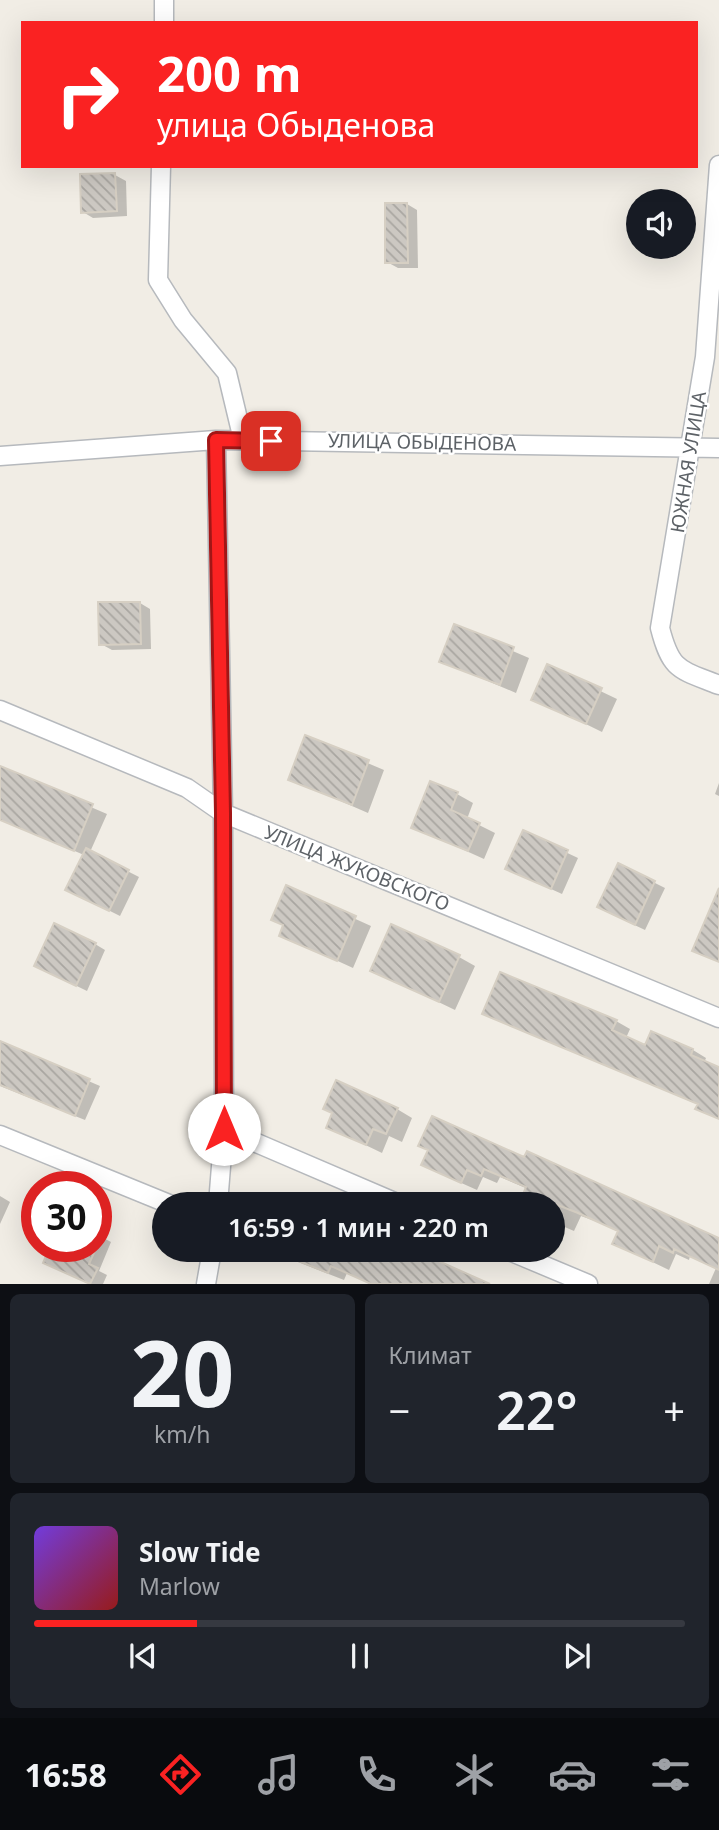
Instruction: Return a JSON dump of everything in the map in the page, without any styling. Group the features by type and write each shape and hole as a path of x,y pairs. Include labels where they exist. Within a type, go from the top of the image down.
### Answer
{"street":[{"path":"164,0 164,21"},
{"name":"ЮЖНАЯ УЛИЦА","path":"719,165 705,357 660,628 667,657 685,671 719,685"},
{"path":"161,168 158,280 183,320 228,373 243,440"},
{"path":"216,440 223,813 224,1129 219,1192"},
{"name":"УЛИЦА ОБЫДЕНОВА","path":"0,456 216,440 719,448"},
{"name":"УЛИЦА ЖУКОВСКОГО","path":"0,710 187,788 223,813 719,1018"},
{"path":"224,1129 371,1192"},
{"path":"0,1135 152,1197"},
{"path":"206,1284 210,1262"},
{"path":"535,1262 588,1284"}],"building":[{"path":"115,173 117,211 81,213 80,174"},
{"path":"385,203 407,203 408,263 385,263"},
{"path":"98,602 140,602 141,644 99,645"},
{"path":"454,624 514,647 500,685 439,662"},
{"path":"547,664 602,688 586,724 531,700"},
{"path":"305,735 369,760 352,805 288,780"},
{"path":"0,766 93,804 74,851 0,820"},
{"path":"430,781 458,792 451,810 480,823 468,851 411,828"},
{"path":"523,830 568,850 551,889 505,869"},
{"path":"86,848 129,870 109,911 65,890"},
{"path":"618,863 655,881 635,925 597,907"},
{"path":"286,885 356,916 337,961 279,936 283,925 271,920"},
{"path":"719,888 719,962 692,951"},
{"path":"54,923 96,943 76,986 34,966"},
{"path":"391,924 460,955 439,1002 370,971"},
{"path":"500,972 617,1020 612,1030 645,1045 651,1031 693,1049 691,1055 719,1067 719,1119 695,1109 698,1104 482,1014"},
{"path":"0,1041 90,1079 75,1116 0,1085"},
{"path":"336,1080 398,1108 386,1134 373,1129 366,1145 326,1128 332,1113 323,1109"},
{"path":"432,1116 524,1157 527,1151 719,1238 719,1270 674,1249 673,1253 659,1246 653,1262 612,1244 618,1231 565,1208 565,1192 524,1192 526,1187 484,1169 481,1176 467,1170 461,1183 421,1165 428,1150 418,1146"},
{"path":"90,1262 89,1264 98,1268 90,1284 43,1263"},
{"path":"301,1262 441,1262 490,1284 371,1284 331,1266 328,1273"}],"route":[{"path":"224,1129 223,813 216,440 271,441"}]}
